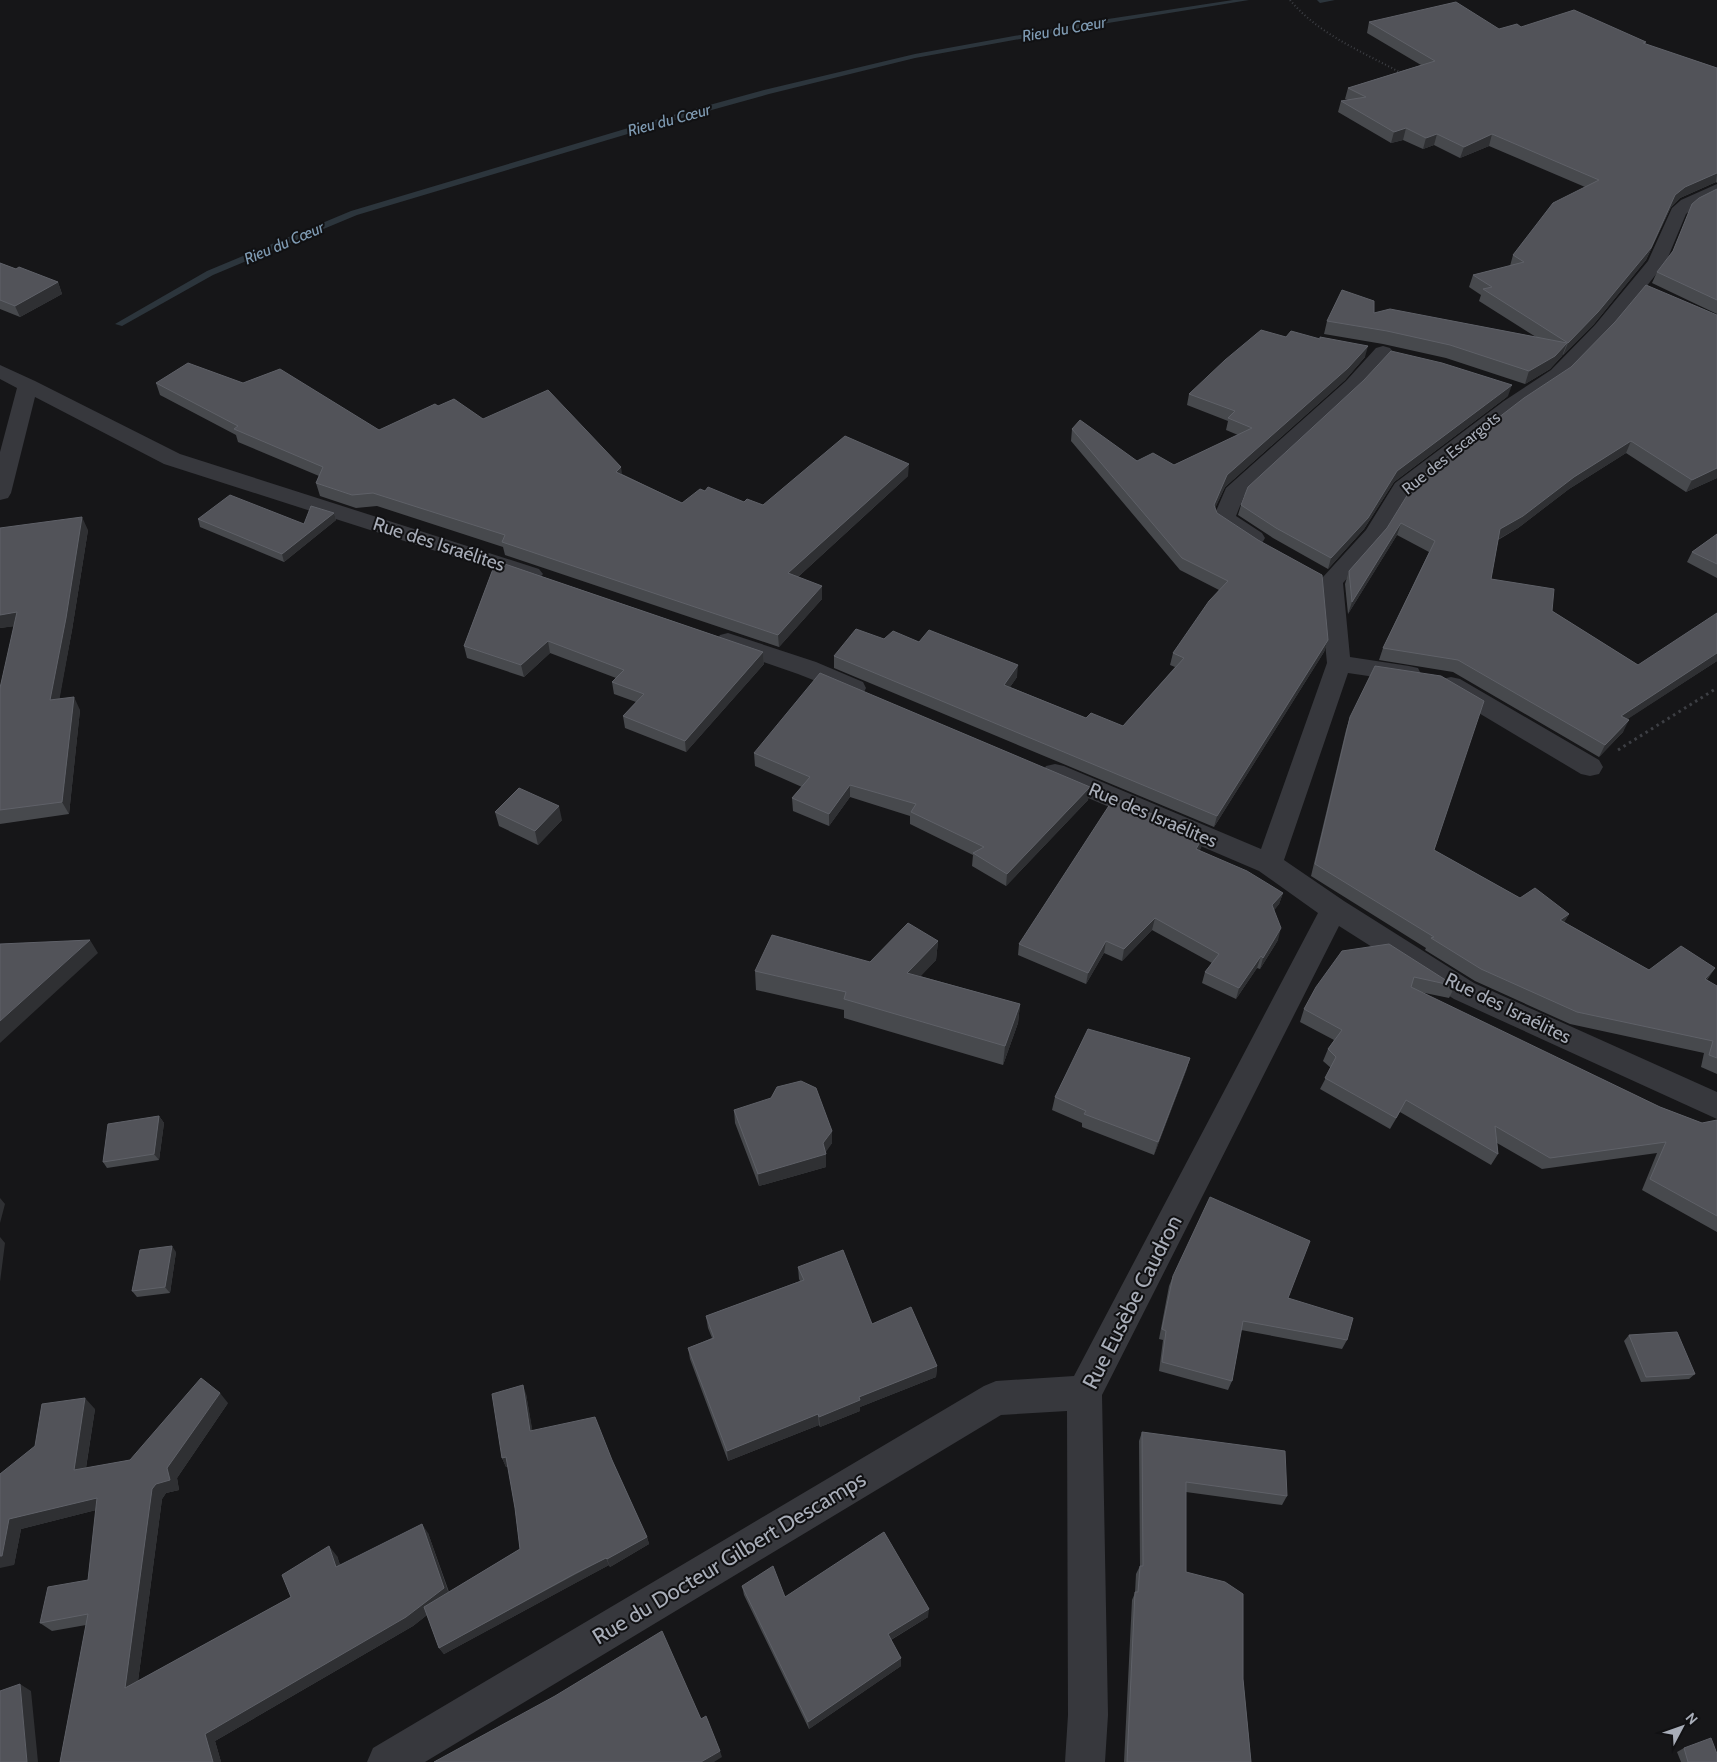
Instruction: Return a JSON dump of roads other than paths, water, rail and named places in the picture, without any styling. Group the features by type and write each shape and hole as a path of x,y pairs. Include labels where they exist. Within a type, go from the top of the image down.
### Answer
{"street":[{"name":"Rue des Escargots","path":"1270,864 1339,663 1322,578 1374,534 1403,488 1519,391 1558,374 1602,329 1648,290 1678,212 1687,204 1717,189"},
{"path":"1272,550 1224,518 1234,493 1353,386 1383,352"},
{"name":"Rue des Israélites","path":"0,371 172,459 467,552 552,581"},
{"path":"0,493 28,385"},
{"path":"703,632 807,668 870,695"},
{"path":"1339,663 1443,680 1590,767"},
{"name":"Rue des Israélites","path":"1034,764 1270,864 1334,909 1464,990 1717,1106"},
{"name":"Rue Eusèbe Caudron","path":"1085,1762 1088,1715 1084,1393 1334,909"},
{"name":"Rue du Docteur Gilbert Descamps","path":"387,1762 996,1398 1084,1393"}],"waterway":[{"name":"Rieu du Cœur","path":"119,324 210,273 354,213 658,122 767,92 915,56 1108,21 1246,0"},
{"name":"Rieu du Cœur","path":"1320,1 1332,0"}]}
